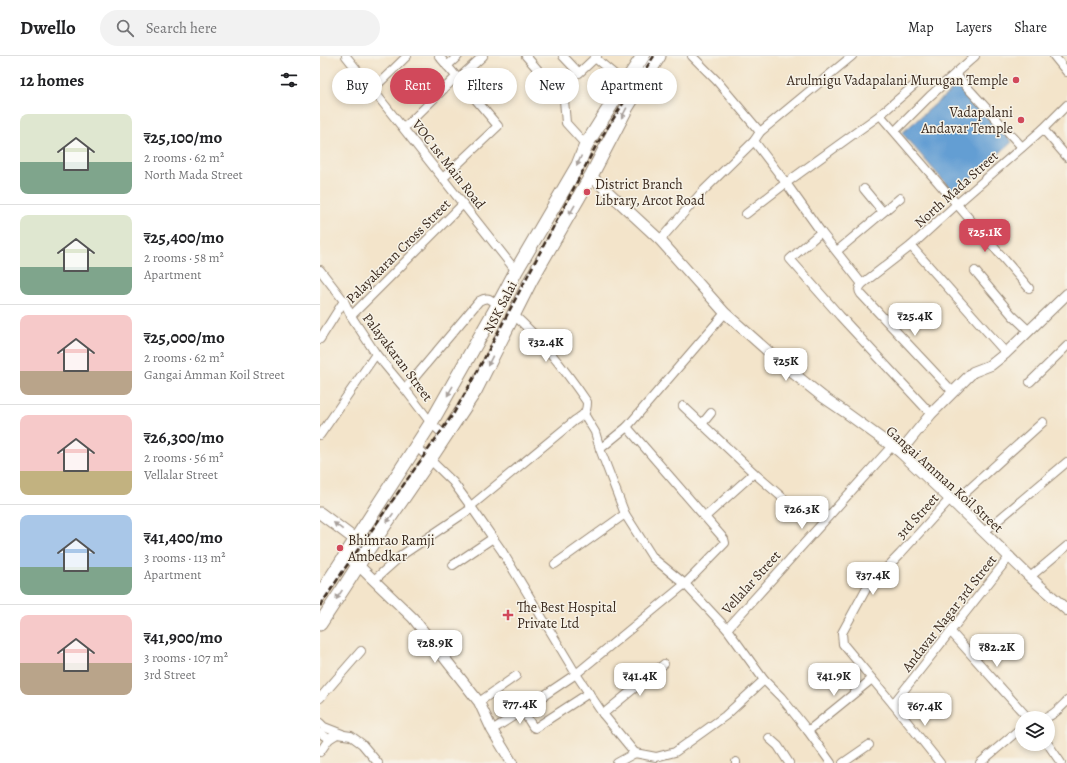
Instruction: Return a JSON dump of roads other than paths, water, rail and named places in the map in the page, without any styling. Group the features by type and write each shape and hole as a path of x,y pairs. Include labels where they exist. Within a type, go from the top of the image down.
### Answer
{"main road":[{"path":"635,68 643,56"},
{"name":"NSK Salai","path":"320,624 475,390 531,280 591,176 627,107 658,56"},
{"path":"320,594 431,423 498,305 516,270 578,165 586,145 611,104"},
{"path":"596,129 611,139"},
{"path":"396,477 412,486"},
{"path":"386,493 400,502"},
{"path":"320,513 369,548"}],"street":[{"name":"VOC 1st Main Road","path":"346,56 356,68"},
{"path":"382,80 406,56"},
{"path":"439,56 453,73"},
{"path":"447,66 458,56"},
{"path":"469,68 483,56"},
{"path":"526,56 564,100 566,123 586,145"},
{"path":"563,56 579,74 596,57 608,68"},
{"path":"692,56 717,81 760,132"},
{"path":"660,240 703,191 754,141 760,132 852,56"},
{"path":"895,131 930,96 974,56"},
{"path":"1054,56 1067,72"},
{"path":"955,74 1022,147"},
{"path":"404,128 453,82"},
{"path":"746,214 880,115 918,82"},
{"name":"VOC 1st Main Road","path":"382,100 404,128 414,144 516,270"},
{"path":"443,178 498,126 479,104"},
{"name":"North Mada Street","path":"861,286 911,246 1043,130 1067,105"},
{"path":"880,115 1029,288"},
{"path":"1043,130 1067,157"},
{"path":"754,141 821,232 837,251 861,286 859,291 861,294 953,392"},
{"name":"Gangai Amman Koil Street","path":"591,176 660,240 725,313 822,397 896,449 1010,556 1030,577 1067,610"},
{"path":"864,189 882,212"},
{"path":"837,251 900,198"},
{"name":"Palayakaran Cross Street","path":"351,316 463,204"},
{"path":"821,232 790,259 840,316 931,414"},
{"path":"911,246 1006,353"},
{"name":"Palayakaran Street","path":"320,270 344,301 351,316 376,354 431,423 445,436"},
{"path":"975,271 1012,315 1029,331"},
{"path":"896,449 973,372 991,365 1006,353 1067,294"},
{"path":"405,389 479,301 484,298 489,298 498,305"},
{"path":"320,339 344,301"},
{"path":"600,449 627,427 725,313"},
{"path":"374,580 402,555 472,507 584,414 587,409 587,402 554,357 527,326 514,315"},
{"path":"1030,382 1067,346"},
{"path":"320,435 376,354"},
{"path":"683,406 754,473 799,512"},
{"path":"702,424 711,413"},
{"path":"584,414 595,432 624,514 653,558 685,584 727,628 764,680 781,697 808,730 831,763"},
{"name":"3rd Street","path":"940,763 894,704 843,644 842,633 866,589 952,501 1043,422"},
{"path":"492,730 576,674 685,584 725,543 724,539 627,427"},
{"path":"416,446 453,482 472,507 502,551 576,674 603,714 635,752 659,760 675,752 725,716 764,680"},
{"name":"Vellalar Street","path":"727,628 896,449"},
{"path":"984,532 1067,462"},
{"path":"705,517 754,473"},
{"path":"555,564 624,514"},
{"path":"453,565 493,538"},
{"path":"1030,577 1067,546"},
{"path":"345,556 358,565 413,618 479,702 492,730 512,763"},
{"name":"Andavar Nagar 3rd Street","path":"894,704 1010,556"},
{"path":"951,632 1022,711"},
{"path":"320,698 361,651"},
{"path":"603,714 664,664"},
{"path":"479,702 516,676"},
{"path":"808,730 872,679"},
{"path":"523,710 523,714 535,728 589,693"},
{"path":"1055,712 1067,701"},
{"path":"320,724 346,736"},
{"path":"320,733 329,739"},
{"path":"980,763 1015,733"},
{"path":"320,752 329,739 337,734 351,736 362,744 378,763"},
{"path":"769,738 778,746 789,763"},
{"path":"843,763 869,745"},
{"path":"1053,751 1061,763"},
{"path":"617,763 635,752"}],"water":[{"path":"960,83 1012,142 954,193 902,133"}],"railway":[{"path":"320,606 454,413 597,144 654,56"}],"place":[{"name":"Arulmigu Vadapalani Murugan Temple","path":"1016,80"},
{"name":"Vadapalani Andavar Temple","path":"1021,120"},
{"name":"District Branch Library, Arcot Road","path":"587,192"},
{"name":"Bhimrao Ramji Ambedkar","path":"340,548"},
{"name":"The Best Hospital Private Ltd","path":"508,615"}]}
